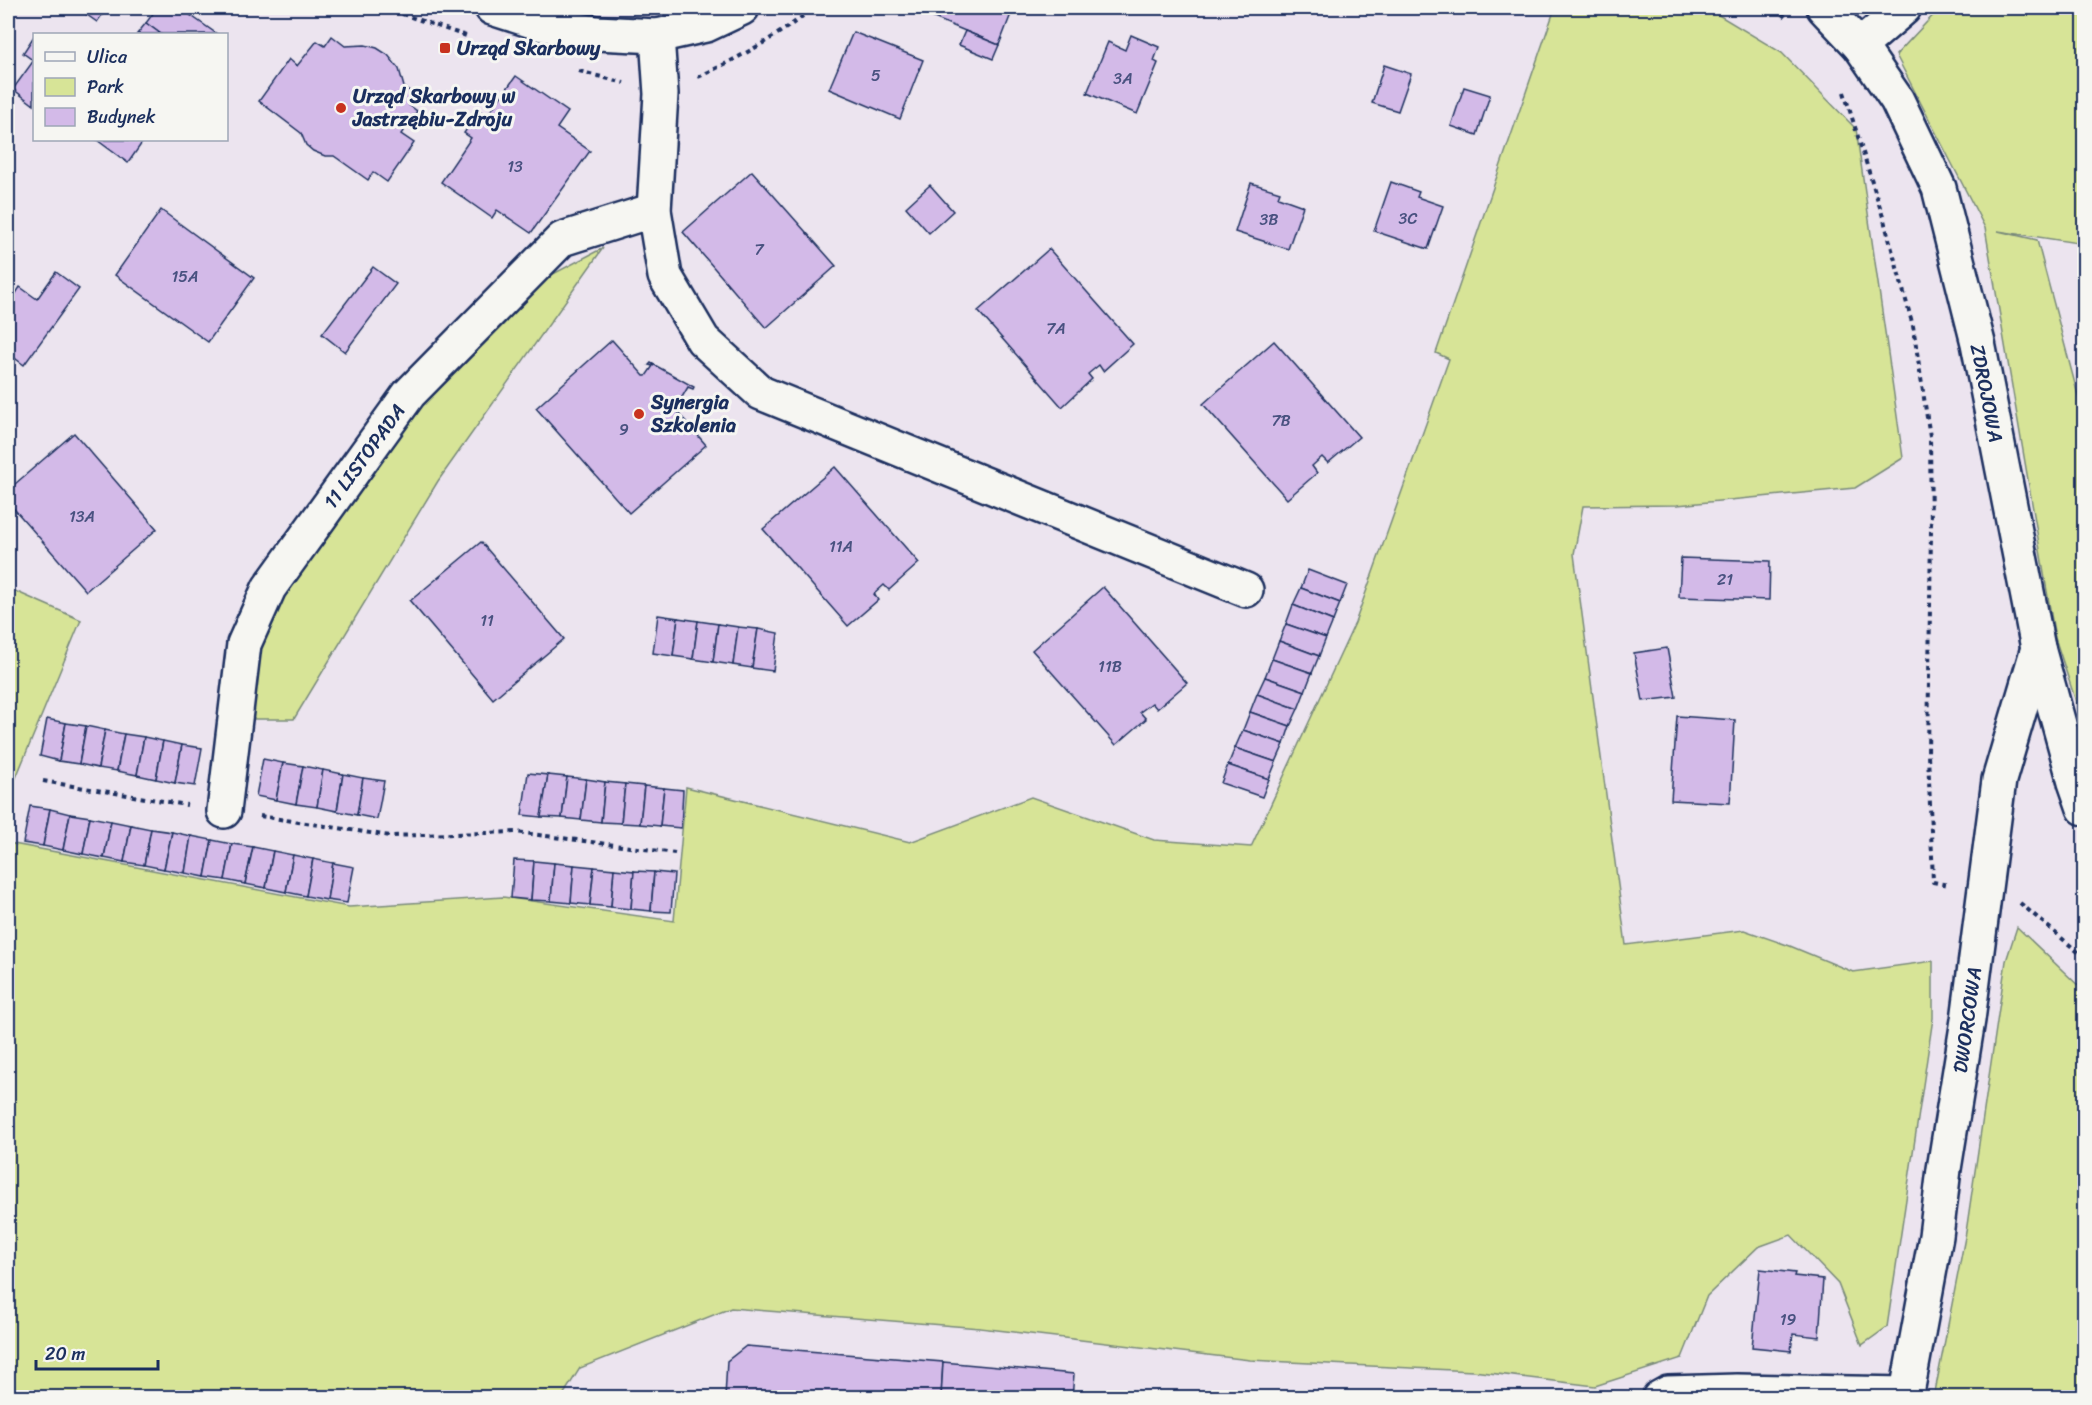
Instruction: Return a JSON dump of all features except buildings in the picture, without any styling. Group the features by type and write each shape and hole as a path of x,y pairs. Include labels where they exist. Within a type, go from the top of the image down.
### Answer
{"street":[{"path":"492,8 542,24 597,33 657,36 706,24 742,8"},
{"name":"ZDROJOWA","path":"1824,8 1860,46 1897,99 1939,188 1978,344 2038,648 2075,782 2085,808"},
{"path":"1860,46 1904,8"},
{"path":"657,36 661,94 654,210 665,276 703,340 761,393 1246,590"},
{"name":"11 LISTOPADA","path":"224,811 244,645 269,588 409,394 562,239 654,210"},
{"name":"DWORCOWA","path":"1659,1398 1668,1393 1737,1391 1906,1396 1936,1236 2000,780 2038,648"}],"path":[{"path":"1775,8 1792,23"},
{"path":"1841,84 1884,220 1913,326 1930,437 1928,754 1933,882 1955,886"},
{"path":"43,781 390,836 516,832 675,853"},
{"path":"2017,900 2085,957"}],"green space":[{"path":"1555,8 1707,8 1782,53 1856,129 1903,458 1855,488 1677,505 1583,506 1574,554 1626,945 1744,930 1853,972 1933,961 1933,1018 1887,1327 1862,1345 1838,1284 1791,1235 1758,1247 1707,1296 1682,1358 1595,1386 1473,1371 1250,1360 980,1328 731,1308 580,1368 562,1397 8,1397 8,843 349,907 503,897 674,921 686,787 910,842 1031,797 1154,840 1251,847 1355,623 1449,359 1436,353"},
{"path":"1940,8 2084,8 2084,244 1998,231 2037,240 2084,418 2084,726 2055,638 1985,228 1896,55"},
{"path":"603,248 438,481 294,719 251,719 264,628 364,477 409,417 532,285"},
{"path":"8,588 81,620 8,797"},
{"path":"2017,927 2084,991 2084,1397 1934,1397 1966,1232 2006,961"}],"place":[{"name":"Urząd Skarbowy","path":"445,48"},
{"name":"Urząd Skarbowy w Jastrzębiu-Zdroju","path":"341,108"},
{"name":"Synergia Szkolenia","path":"639,414"}]}
